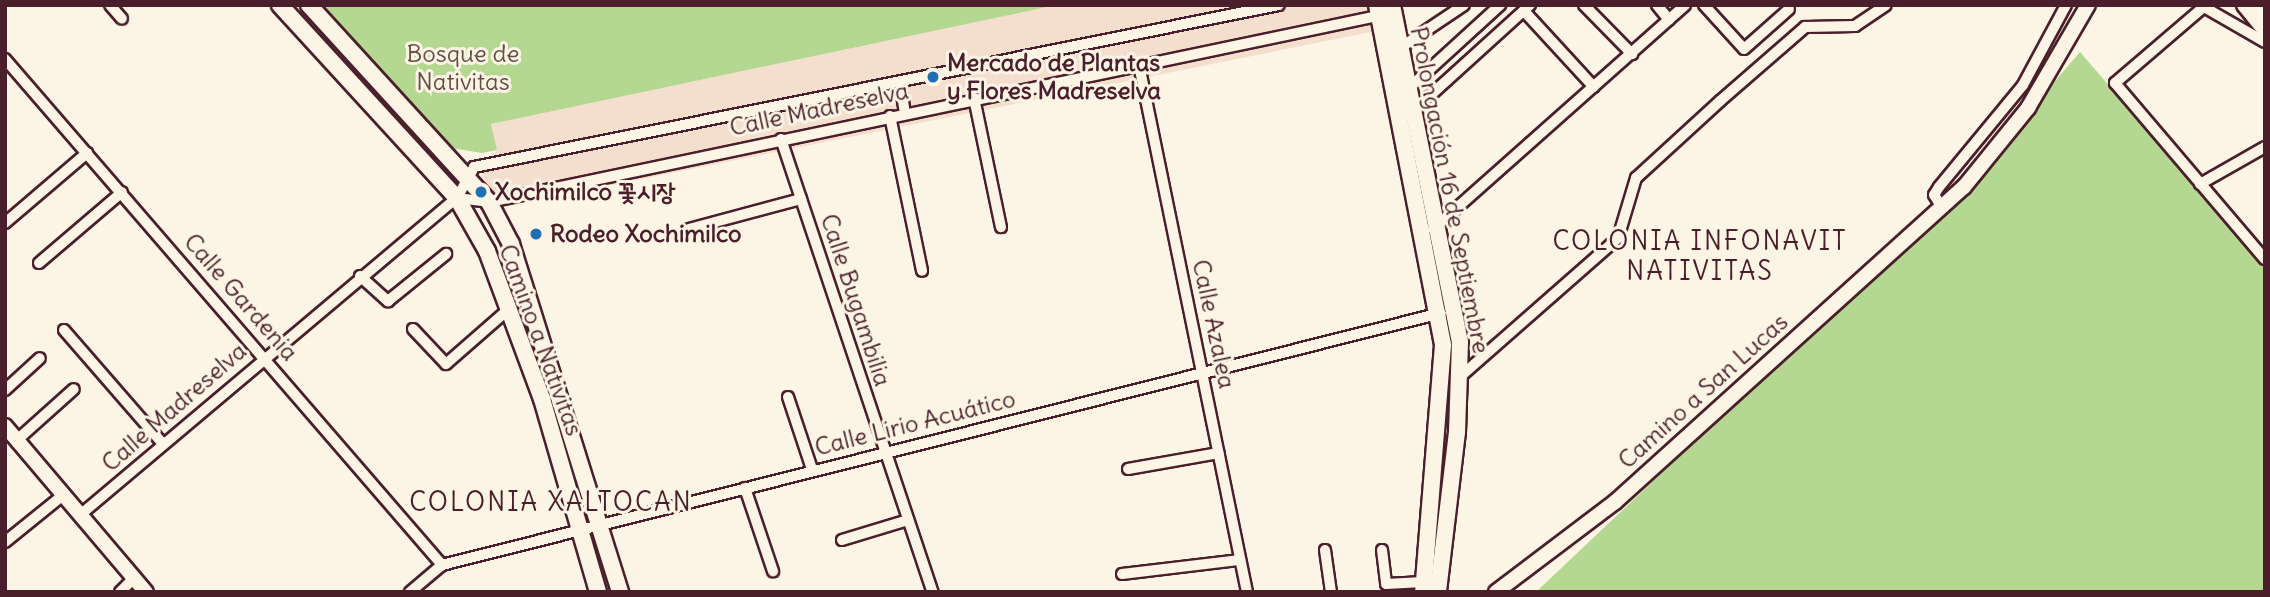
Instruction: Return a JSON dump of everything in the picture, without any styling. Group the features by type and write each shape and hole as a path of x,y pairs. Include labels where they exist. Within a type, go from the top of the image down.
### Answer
{"main road":[{"name":"Camino a Nativitas","path":"280,5 457,198 510,307 598,592"},
{"name":"Camino a Nativitas","path":"309,5 468,174 489,202 511,244 620,592"},
{"name":"Prolongación 16 de Septiembre","path":"1392,5 1413,111 1446,312 1445,376 1423,587"},
{"name":"Prolongación 16 de Septiembre","path":"1378,12 1461,376 1438,592"}],"street":[{"path":"110,5 122,19"},
{"name":"Calle Madreselva","path":"80,515 360,276 457,198 468,174 500,162 1279,5"},
{"name":"Calle Madreselva","path":"457,198 489,202 1139,65 1378,12 1392,5"},
{"path":"1400,48 1464,5"},
{"path":"1408,89 1500,5"},
{"path":"1584,5 1632,54"},
{"path":"1657,5 1669,20"},
{"path":"1433,229 1685,5"},
{"path":"1704,5 1744,49 1788,7 1805,27"},
{"path":"1461,376 1618,238 1636,178 1805,27 1855,26 1886,5"},
{"path":"1941,206 1934,195 2023,85 2066,5"},
{"name":"Camino a San Lucas","path":"1496,592 1615,502 1964,187 2028,108 2088,5"},
{"path":"2244,5 2265,31"},
{"path":"2259,5 2265,12"},
{"path":"2265,42 2205,6 2115,83 2265,260"},
{"path":"1413,111 1527,8 1594,87"},
{"name":"Calle Gardenia","path":"5,59 265,356 442,565"},
{"name":"Calle Azalea","path":"1139,65 1247,592"},
{"path":"900,82 905,113"},
{"path":"974,98 1000,227"},
{"path":"890,116 922,271"},
{"name":"Calle Bugambilia","path":"782,139 883,452 933,592"},
{"path":"2200,184 2265,147"},
{"path":"5,223 88,153"},
{"path":"39,263 122,192"},
{"path":"689,229 801,199"},
{"path":"360,276 388,301 446,254"},
{"path":"413,328 446,364 510,307"},
{"name":"Calle Lirio Acuático","path":"410,592 442,565 601,527 883,452 1203,376 1446,312"},
{"path":"64,330 163,444"},
{"path":"5,390 40,358"},
{"path":"17,440 74,389"},
{"path":"788,397 812,470"},
{"path":"5,426 146,592"},
{"path":"1128,469 1219,453"},
{"path":"745,488 772,571"},
{"path":"5,542 63,495"},
{"path":"842,540 908,520"},
{"path":"1325,550 1331,592"},
{"name":"Prolongación 16 de Septiembre","path":"1382,550 1386,584 1423,587"},
{"path":"1122,574 1240,560"},
{"path":"120,592 134,578"}],"shaded area":[{"name":"Mercado de Plantas y Flores Madreselva","path":"1057,5 1371,5 1376,31 503,207 487,189 482,168 497,150 491,124"}],"green space":[{"name":"Bosque de Nativitas","path":"323,5 1057,5 491,124 497,150 482,153 451,148"},
{"path":"2080,52 2265,266 2265,592 1536,592 1964,187"}],"place":[{"name":"Mercado de Plantas y Flores Madreselva","path":"933,77"},
{"name":"Xochimilco 꽃시장","path":"481,192"},
{"name":"Rodeo Xochimilco","path":"536,234"}],"district":[{"name":"COLONIA INFONAVIT NATIVITAS","path":"1700,256"},
{"name":"COLONIA XALTOCAN","path":"551,502"}]}
